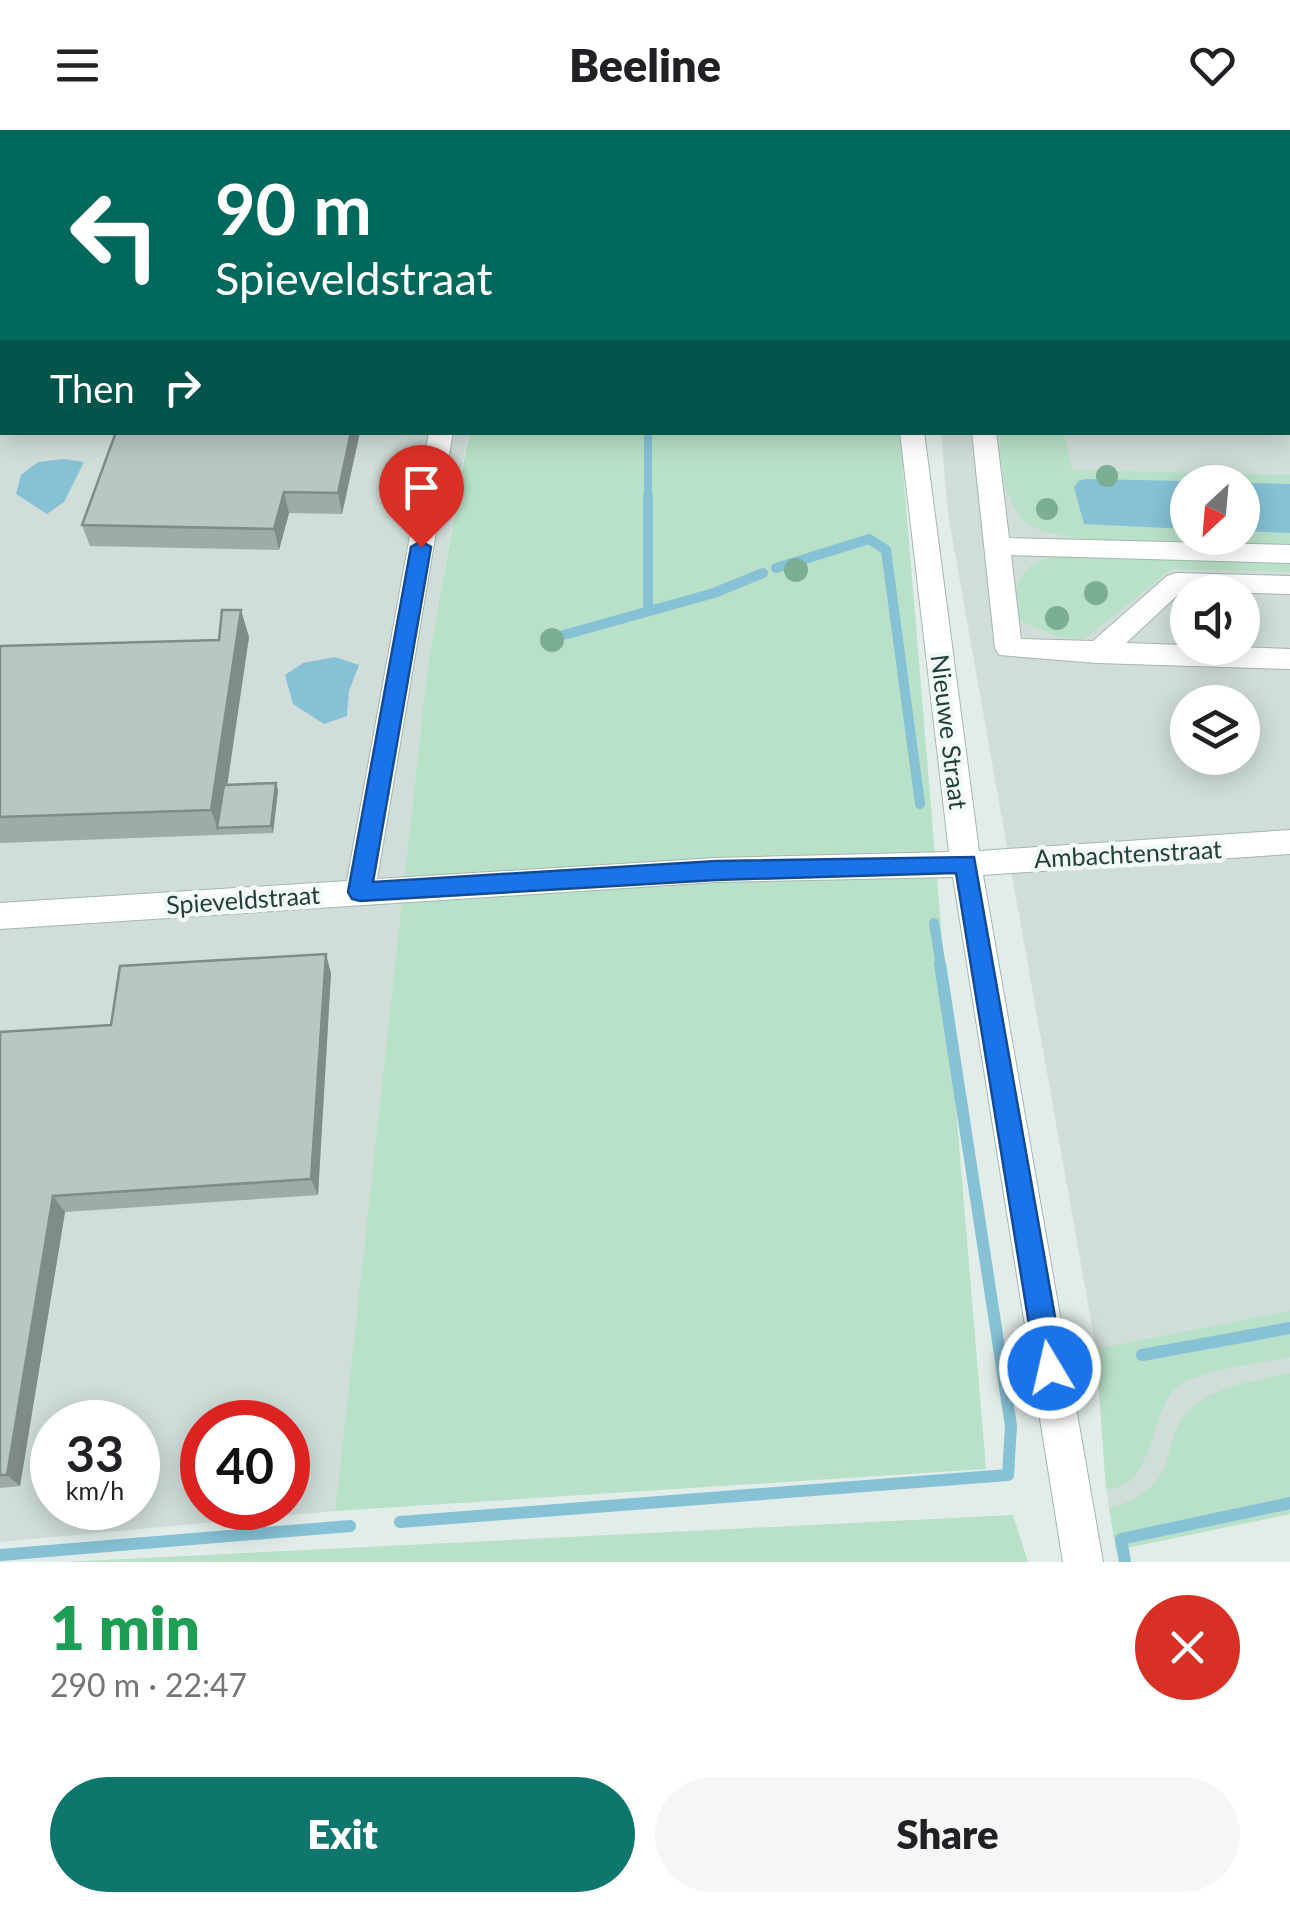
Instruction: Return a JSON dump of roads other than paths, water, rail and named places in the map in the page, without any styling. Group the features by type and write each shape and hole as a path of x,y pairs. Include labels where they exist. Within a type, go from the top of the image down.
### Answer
{"street":[{"path":"360,892 441,435"},
{"name":"Nieuwe Straat","path":"912,435 966,864 1083,1562"},
{"path":"984,435 1009,648 1290,658"},
{"path":"997,546 1290,554"},
{"path":"1097,653 1176,582 1290,584"},
{"name":"Ambachtenstraat","path":"966,864 1279,846 1290,842"},
{"name":"Spieveldstraat","path":"0,916 716,870 966,864"}],"water":[{"path":"38,462 84,462 64,502 47,514 16,494 21,475"},
{"path":"1080,480 1170,481 1170,528 1084,524 1074,487"},
{"path":"1260,483 1290,484 1290,533 1260,532"},
{"path":"335,657 359,665 349,691 347,716 324,724 293,704 285,675 303,663"}],"waterway":[{"path":"648,435 648,611"},
{"path":"776,568 869,539 886,550 920,804"},
{"path":"560,636 714,593 763,573"},
{"path":"934,923 941,967"},
{"path":"400,1522 1008,1475 1011,1426 940,964"},
{"path":"1142,1355 1290,1328"},
{"path":"1125,1562 1121,1539 1290,1503"},
{"path":"0,1555 350,1526"}]}
